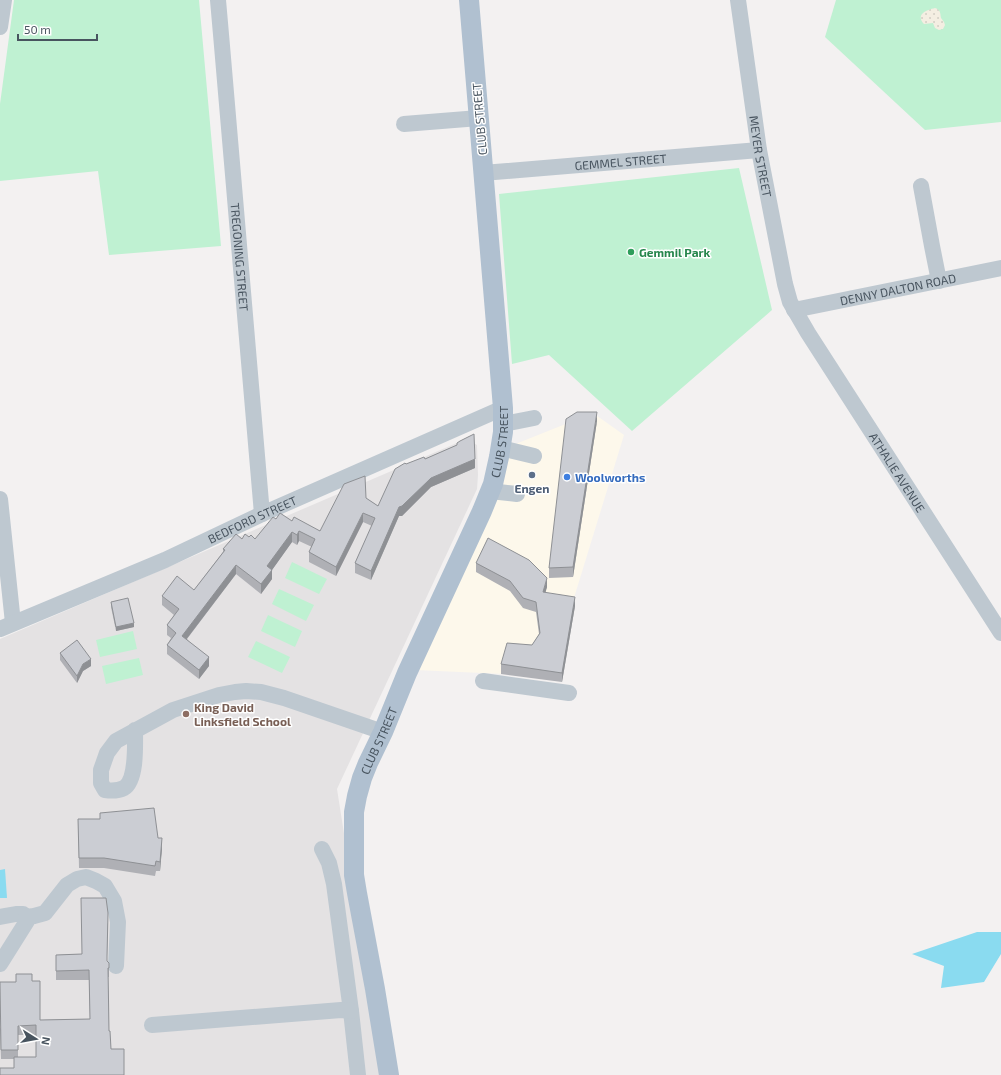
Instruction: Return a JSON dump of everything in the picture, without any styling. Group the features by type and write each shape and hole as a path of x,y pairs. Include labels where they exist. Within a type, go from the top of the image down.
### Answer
{"main road":[{"name":"CLUB STREET","path":"389,1075 375,989 356,893 354,875 354,812 362,778 368,763 383,732 407,673 490,491 497,471 503,432 503,416 469,0"},
{"name":"CLUB STREET","path":"354,855 364,874 372,926 400,1075"}],"street":[{"path":"0,27 4,0"},
{"name":"TREGONING STREET","path":"218,0 262,514"},
{"name":"MEYER STREET","path":"738,0 759,150 785,284 794,310"},
{"path":"404,124 479,118"},
{"name":"GEMMEL STREET","path":"483,173 759,150"},
{"path":"921,186 939,281"},
{"name":"DENNY DALTON ROAD","path":"794,310 1001,268"},
{"name":"ATHALIE AVENUE","path":"794,310 1001,633"},
{"name":"BEDFORD STREET","path":"7,626 165,560 262,514 503,416 534,418"},
{"path":"501,448 534,456"},
{"path":"490,491 517,494"},
{"path":"0,499 7,626"},
{"path":"483,681 569,693"},
{"path":"135,730 173,710 219,695 246,691 261,692 284,698 383,732"},
{"path":"322,849 330,863 334,884 358,1075"},
{"path":"0,917 16,914 22,914 26,917 45,913 67,885 77,879 86,877 96,881 105,886 114,901 118,922 116,966"},
{"path":"0,964 27,921 26,917"},
{"path":"152,1025 341,1010 351,1011"}],"shaded area":[{"path":"593,413 624,435 550,676 415,670 513,445"},
{"name":"King David Linksfield School","path":"466,439 477,445 477,489 337,789 382,1075 0,1075 0,639"}],"green space":[{"path":"14,0 199,0 221,246 109,255 98,171 0,181 0,104"},
{"path":"836,0 1001,0 1001,122 925,130 825,37"},
{"name":"Gemmil Park","path":"739,168 772,310 632,431 549,355 512,364 499,194"},
{"path":"292,562 327,579 319,594 285,578"},
{"path":"279,589 314,605 306,621 272,604"},
{"path":"268,615 302,631 295,647 261,631"},
{"path":"133,631 137,649 100,657 96,640"},
{"path":"256,641 290,657 282,673 248,657"},
{"path":"139,658 143,675 106,684 102,666"}],"sand":[{"path":"935,8 939,11 944,22 945,25 943,29 939,30 935,28 933,23 924,24 922,21 921,15 923,13"}],"water":[{"path":"5,869 7,898 0,898 0,870"},
{"path":"977,932 1001,932 1001,954 984,982 941,988 944,966 912,954"}],"building":[{"path":"577,412 597,412 573,567 549,568 566,419"},
{"path":"474,434 475,459 431,478 402,506 399,507 371,571 355,563 375,518 363,513 336,567 309,552 315,539 299,531 297,535 292,532 267,566 272,570 261,584 236,565 182,636 209,657 199,670 167,645 176,633 167,625 179,609 162,596 177,576 194,590 225,550 223,549 236,534 242,539 245,534 249,537 251,535 255,539 273,517 276,519 280,513 292,521 294,517 320,531 344,484 365,476 366,498 378,506 395,469 405,463 406,464 424,457 425,459 457,445 460,441"},
{"path":"488,538 529,560 547,578 543,592 575,597 562,673 501,664 507,643 532,645 540,633 536,602 523,598 510,581 476,563"},
{"path":"128,598 134,623 116,627 111,602"},
{"path":"77,640 91,659 83,664 77,676 60,653"},
{"path":"154,808 158,838 162,838 160,862 156,861 155,866 104,858 79,858 78,819 100,819 100,813"},
{"path":"81,898 106,898 108,913 107,961 109,963 109,1031 111,1049 124,1049 124,1075 0,1075 0,1068 14,1068 14,1057 36,1057 36,1025 18,1026 18,1050 1,1050 0,982 16,982 16,974 32,974 32,981 40,981 40,1020 90,1019 89,970 56,971 56,955 82,954"}],"place":[{"name":"Gemmil Park","path":"631,252"},
{"name":"Engen","path":"532,475"},
{"name":"Woolworths","path":"567,477"},
{"name":"King David Linksfield School","path":"186,714"}]}
